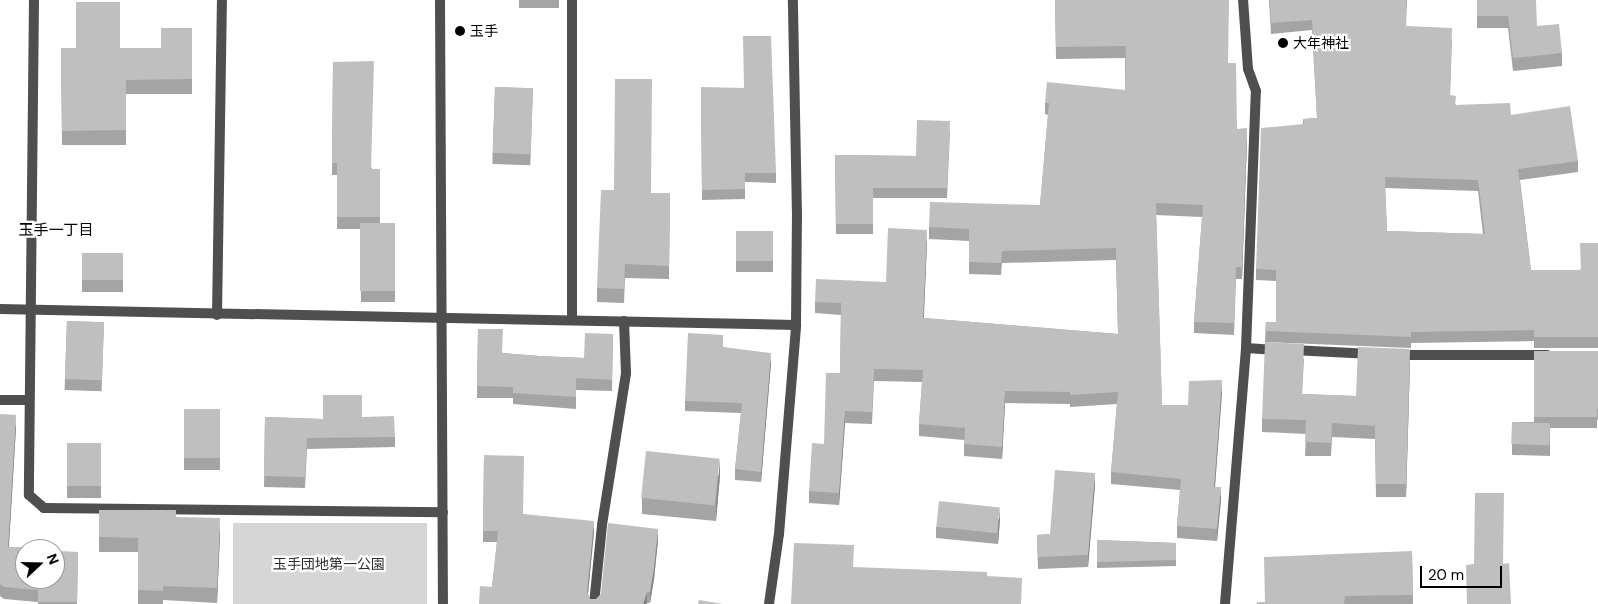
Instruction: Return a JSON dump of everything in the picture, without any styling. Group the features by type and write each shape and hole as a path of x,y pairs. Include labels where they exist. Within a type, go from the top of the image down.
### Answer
{"street":[{"path":"34,0 29,400 30,495 44,508 443,512"},
{"path":"217,315 222,0"},
{"path":"440,0 443,604"},
{"path":"572,0 572,320"},
{"path":"769,604 779,534 796,326 797,216 792,0"},
{"path":"1225,604 1246,348 1256,91 1248,69 1243,0"},
{"path":"0,309 796,326"},
{"path":"594,604 602,525 626,373 624,321"},
{"path":"1246,348 1388,355 1560,355"},
{"path":"0,400 29,400"}],"green space":[{"name":"玉手団地第一公園","path":"233,523 427,523 427,604 233,604"}],"building":[{"path":"1055,0 1229,0 1228,63 1236,63 1237,129 1247,128 1242,267 1236,267 1234,323 1194,322 1203,205 1156,203 1162,405 1188,405 1189,381 1222,380 1214,487 1221,487 1217,529 1177,526 1181,479 1111,472 1118,392 1070,395 1070,392 1005,391 1002,447 964,444 965,428 919,424 923,370 874,369 872,412 845,411 839,493 809,491 812,443 824,444 826,373 840,373 841,303 815,302 816,279 886,282 888,228 927,230 923,318 1118,334 1116,248 1002,251 1001,263 969,262 969,229 929,227 930,202 1040,205 1049,103 1045,103 1047,82 1125,90 1126,46 1056,47"},
{"path":"1270,0 1406,0 1406,26 1452,28 1450,95 1456,96 1455,105 1510,103 1511,115 1570,106 1578,161 1518,169 1531,270 1581,270 1580,243 1598,243 1598,337 1534,337 1534,330 1411,332 1411,337 1265,331 1266,322 1276,322 1276,270 1256,269 1261,128 1304,124 1303,119 1317,118 1312,20 1271,23","holes":["1385,177 1478,180 1485,234 1387,231"]},
{"path":"1477,0 1536,0 1537,26 1559,24 1562,53 1513,58 1508,16 1477,16"},
{"path":"76,2 120,2 120,48 161,48 161,28 192,28 192,79 126,80 126,130 62,131 61,48 76,48"},
{"path":"743,36 771,36 776,173 745,173 745,189 702,190 701,87 744,88"},
{"path":"374,61 371,169 380,169 380,217 337,217 337,163 332,163 333,62"},
{"path":"615,79 652,79 651,193 670,193 669,266 625,264 624,289 597,288 601,190 614,190"},
{"path":"495,87 533,88 531,154 493,153"},
{"path":"917,120 950,121 947,188 873,188 873,224 836,224 835,155 916,156"},
{"path":"360,223 395,223 395,291 360,291"},
{"path":"736,231 773,231 773,261 736,261"},
{"path":"82,253 123,253 123,280 82,280"},
{"path":"67,321 104,322 102,380 65,379"},
{"path":"478,329 503,329 502,353 584,358 585,333 613,334 612,380 576,378 576,397 513,393 513,387 477,386"},
{"path":"688,333 723,335 723,347 771,353 761,472 735,469 742,403 685,401"},
{"path":"1265,342 1304,344 1302,394 1356,396 1358,347 1410,349 1406,484 1376,484 1375,426 1332,423 1331,443 1305,442 1306,420 1262,419"},
{"path":"1534,351 1598,351 1597,417 1534,417"},
{"path":"323,395 362,395 362,417 394,416 395,437 307,438 305,477 264,476 265,417 323,419"},
{"path":"184,409 220,409 220,458 184,458"},
{"path":"0,414 16,415 8,547 15,547 15,588 4,587 0,584"},
{"path":"1512,422 1550,423 1549,445 1511,444"},
{"path":"67,443 101,443 101,486 67,486"},
{"path":"646,451 720,459 715,505 641,498"},
{"path":"484,455 524,456 523,514 594,521 587,592 590,599 596,599 601,594 608,523 658,529 650,592 647,592 643,604 479,604 480,586 492,587 498,531 483,531"},
{"path":"1055,470 1095,473 1088,555 1038,557 1037,535 1050,534"},
{"path":"1475,493 1504,493 1503,564 1509,563 1511,604 1467,604 1466,565 1474,564"},
{"path":"939,501 1000,507 997,533 936,527"},
{"path":"99,510 176,510 176,517 220,518 217,588 163,586 163,591 138,590 138,538 99,537"},
{"path":"1097,540 1176,543 1176,560 1097,562"},
{"path":"794,543 854,545 853,567 987,572 987,576 1022,578 1021,604 791,604"},
{"path":"65,551 78,552 77,602 38,602 38,590 27,589 65,589"},
{"path":"1412,551 1413,595 1345,596 1344,604 1257,604 1257,602 1265,602 1264,557"},
{"path":"699,600 723,604 698,604"}],"place":[{"name":"玉手","path":"460,31"},
{"name":"大年神社","path":"1283,43"}],"district":[{"name":"玉手一丁目","path":"56,231"}]}
